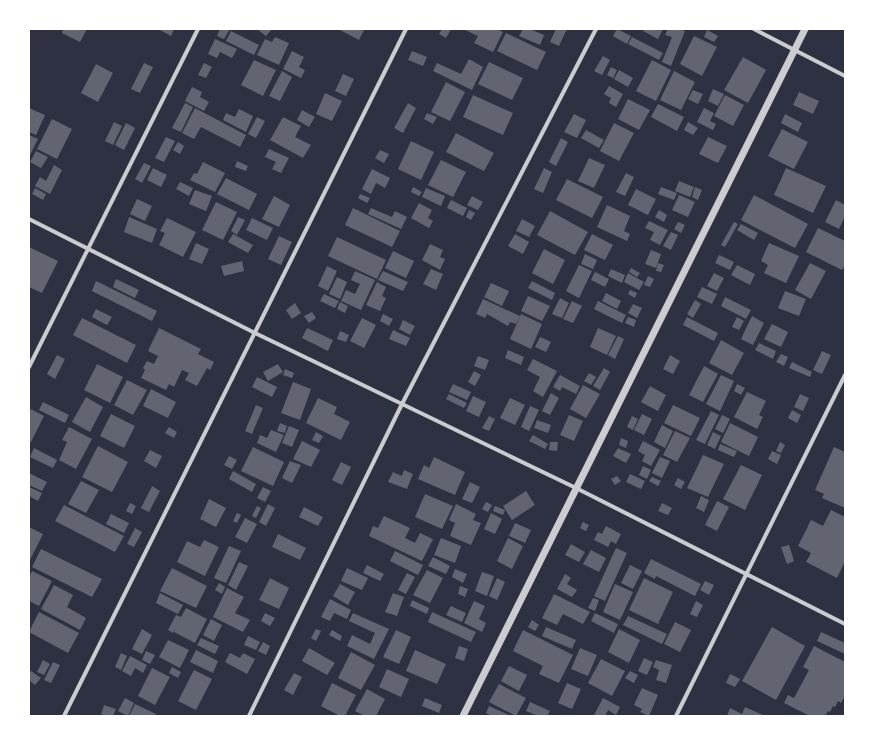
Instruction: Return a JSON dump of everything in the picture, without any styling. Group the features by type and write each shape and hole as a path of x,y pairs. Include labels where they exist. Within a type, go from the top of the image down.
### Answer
{"street":[{"path":"29,367 89,250 198,29"},
{"path":"64,716 406,29"},
{"path":"249,716 402,404 596,29"},
{"path":"754,29 845,76"},
{"path":"464,716 805,29"},
{"path":"29,219 255,333 576,488 845,624"},
{"path":"676,716 845,375"}],"building":[{"path":"63,29 87,29 80,42 62,33"},
{"path":"158,29 174,29 171,36"},
{"path":"220,29 230,29 224,39 217,36"},
{"path":"257,29 272,29 266,36"},
{"path":"338,29 362,29 364,30 359,40"},
{"path":"442,29 451,29 446,38 439,34"},
{"path":"497,29 503,32 493,52 474,43 478,36 465,30"},
{"path":"523,29 530,29 544,35 540,45 519,36"},
{"path":"556,29 567,29 559,46 550,42"},
{"path":"617,29 631,36 627,44 613,36"},
{"path":"644,29 663,29 658,39 643,31"},
{"path":"668,29 679,29 685,31 671,66 662,62 672,37 665,35"},
{"path":"707,30 718,36 714,42 704,37"},
{"path":"231,31 259,45 254,55 226,41"},
{"path":"506,33 546,52 537,70 497,51"},
{"path":"694,36 717,47 702,76 680,64"},
{"path":"275,37 289,43 279,65 257,55 265,39 272,42"},
{"path":"632,37 663,53 659,60 628,44"},
{"path":"215,39 237,49 232,58 220,52 217,58 208,54"},
{"path":"292,51 304,57 299,67 305,70 301,78 283,69"},
{"path":"412,51 427,57 423,66 408,60"},
{"path":"603,56 610,60 602,75 594,71"},
{"path":"743,57 766,70 748,103 724,90"},
{"path":"469,59 483,67 472,90 433,71 437,63 461,74"},
{"path":"254,60 276,70 263,96 241,85"},
{"path":"652,60 671,70 656,101 636,91"},
{"path":"489,62 523,78 512,100 478,84"},
{"path":"144,63 153,67 140,93 131,89"},
{"path":"204,63 212,67 206,78 198,75"},
{"path":"96,64 113,73 98,102 81,93"},
{"path":"611,67 617,70 613,78 607,75"},
{"path":"619,70 633,78 628,87 614,79"},
{"path":"282,71 292,77 280,101 269,96"},
{"path":"674,71 695,82 681,110 660,100"},
{"path":"343,74 354,79 346,96 335,91"},
{"path":"446,82 465,92 450,121 431,112"},
{"path":"609,86 623,94 616,107 609,103 611,98 604,94"},
{"path":"192,87 202,92 200,97 209,102 204,111 185,101"},
{"path":"713,89 724,94 718,106 708,101"},
{"path":"693,90 703,94 698,104 688,99"},
{"path":"799,92 819,101 813,114 793,105"},
{"path":"325,93 342,101 332,121 316,114"},
{"path":"473,95 513,113 503,135 463,117"},
{"path":"725,95 744,105 733,126 714,116"},
{"path":"628,99 650,110 639,130 618,119"},
{"path":"185,103 193,107 181,132 172,128"},
{"path":"408,103 416,108 403,133 394,128"},
{"path":"658,104 684,117 677,131 651,117"},
{"path":"29,108 45,115 36,135 29,132"},
{"path":"195,108 246,135 240,147 201,127 194,139 182,133"},
{"path":"704,108 714,113 710,121 716,124 713,130 697,122"},
{"path":"239,109 253,116 246,132 223,120 226,113 235,117"},
{"path":"302,110 315,117 309,127 297,120"},
{"path":"427,113 437,117 433,124 424,119"},
{"path":"574,114 586,120 577,138 564,132"},
{"path":"785,114 802,123 798,132 781,123"},
{"path":"257,117 265,121 256,138 248,134"},
{"path":"283,117 301,126 295,137 311,145 303,158 270,140"},
{"path":"52,119 72,129 57,159 37,149"},
{"path":"114,122 122,126 113,145 105,141"},
{"path":"688,122 698,128 693,135 684,130"},
{"path":"126,123 135,128 124,150 115,145"},
{"path":"614,123 634,133 619,161 600,151"},
{"path":"782,129 808,142 794,169 768,156"},
{"path":"586,130 604,140 599,148 581,138"},
{"path":"456,133 494,153 484,171 446,152"},
{"path":"29,135 38,139 29,157"},
{"path":"166,137 175,141 164,162 155,158"},
{"path":"708,137 727,146 718,163 699,154"},
{"path":"561,138 568,142 556,166 549,162"},
{"path":"411,141 434,152 421,180 398,169"},
{"path":"178,142 184,146 180,154 173,150"},
{"path":"269,149 289,158 281,173 272,169 276,162 265,157"},
{"path":"380,150 389,154 384,163 375,158"},
{"path":"36,151 48,157 41,168 30,162"},
{"path":"589,158 605,165 594,188 578,181"},
{"path":"441,160 466,172 453,197 428,185"},
{"path":"237,161 248,166 246,171 235,167"},
{"path":"203,162 225,173 215,192 190,180 194,173 197,174"},
{"path":"144,163 151,166 142,183 135,179"},
{"path":"54,165 62,170 50,194 35,186 40,177 46,181"},
{"path":"153,168 167,175 161,187 147,180"},
{"path":"544,168 552,172 543,193 534,189"},
{"path":"786,168 826,186 813,213 774,195"},
{"path":"372,169 390,178 385,188 376,183 371,194 362,189"},
{"path":"626,173 634,177 625,196 616,192"},
{"path":"226,178 257,194 249,210 217,194"},
{"path":"567,179 603,197 592,218 556,200"},
{"path":"679,181 694,187 690,197 675,191"},
{"path":"180,182 193,188 189,196 176,189"},
{"path":"413,187 422,192 419,196 411,192"},
{"path":"661,187 677,193 674,200 658,194"},
{"path":"695,187 702,190 698,200 692,197"},
{"path":"35,188 46,194 43,200 32,194"},
{"path":"426,188 445,196 441,206 422,197"},
{"path":"636,189 656,199 648,215 628,205"},
{"path":"195,190 212,196 206,211 189,204"},
{"path":"360,194 370,198 367,203 358,198"},
{"path":"679,195 695,202 688,217 672,210"},
{"path":"754,195 808,224 795,248 741,220"},
{"path":"274,196 290,205 279,227 262,219"},
{"path":"472,196 483,202 478,210 467,205"},
{"path":"137,199 152,206 145,221 130,214"},
{"path":"451,200 467,208 463,216 447,208"},
{"path":"836,200 845,205 845,216 839,229 825,222"},
{"path":"216,202 237,212 223,240 202,230"},
{"path":"419,203 432,210 428,218 433,221 429,228 411,218"},
{"path":"607,205 630,216 624,231 630,234 627,241 597,227"},
{"path":"353,208 400,231 392,247 345,225"},
{"path":"371,208 392,217 395,211 407,217 401,229 368,214"},
{"path":"469,210 475,213 471,220 466,217"},
{"path":"659,210 667,215 664,222 655,217"},
{"path":"550,211 588,232 575,255 537,235"},
{"path":"129,217 157,229 152,243 124,232"},
{"path":"238,217 245,220 237,235 231,231"},
{"path":"167,218 196,232 183,257 159,245 165,233 160,231"},
{"path":"252,218 273,228 267,240 246,230"},
{"path":"522,219 535,226 529,237 516,231"},
{"path":"649,221 668,230 660,245 650,240 654,232 645,228"},
{"path":"678,222 685,225 681,233 674,229"},
{"path":"734,222 738,224 725,247 721,245"},
{"path":"741,224 758,233 754,240 737,230"},
{"path":"818,228 845,241 845,265 842,270 806,252"},
{"path":"671,232 678,235 671,250 663,246"},
{"path":"233,234 253,245 248,253 228,242"},
{"path":"515,234 529,242 523,254 508,246"},
{"path":"592,234 613,245 605,260 584,250"},
{"path":"279,236 292,242 281,265 268,259"},
{"path":"337,237 386,260 377,279 328,256"},
{"path":"196,243 209,249 202,264 189,259"},
{"path":"769,243 799,256 786,283 764,273 768,265 761,261"},
{"path":"430,244 443,250 440,257 445,259 440,270 422,260"},
{"path":"29,247 58,261 42,293 29,287"},
{"path":"544,249 565,260 553,284 532,273"},
{"path":"651,250 661,254 656,268 645,264"},
{"path":"393,251 414,261 406,278 385,268"},
{"path":"585,254 597,260 593,269 581,264"},
{"path":"719,255 734,262 730,270 715,263"},
{"path":"242,261 244,271 224,276 221,266"},
{"path":"658,263 664,265 661,272 656,271"},
{"path":"810,263 826,271 811,299 795,290"},
{"path":"579,265 592,271 579,298 566,291"},
{"path":"737,265 755,274 750,285 731,275"},
{"path":"327,266 337,271 328,291 318,286"},
{"path":"631,268 640,273 637,277 629,272"},
{"path":"431,269 443,274 436,290 423,284"},
{"path":"611,269 625,275 622,283 608,276"},
{"path":"355,271 375,280 361,310 341,301 346,290 355,294 360,284 351,280"},
{"path":"383,271 408,282 403,291 378,280"},
{"path":"595,272 609,279 605,287 591,280"},
{"path":"628,273 644,282 639,290 624,282"},
{"path":"714,273 724,278 717,291 707,286"},
{"path":"648,276 654,279 650,287 644,285"},
{"path":"337,277 347,282 340,299 329,294"},
{"path":"116,279 139,290 135,298 113,287"},
{"path":"96,281 157,311 152,321 92,291"},
{"path":"532,281 555,293 552,300 528,288"},
{"path":"377,282 386,287 382,296 386,298 380,311 366,305"},
{"path":"491,283 509,291 502,306 484,297"},
{"path":"702,287 717,294 712,304 697,297"},
{"path":"630,290 637,293 635,298 628,294"},
{"path":"785,291 806,299 799,316 778,308"},
{"path":"606,293 621,301 617,309 602,301"},
{"path":"324,294 339,301 335,308 320,301"},
{"path":"528,296 550,306 542,321 521,311"},
{"path":"725,297 751,310 746,319 721,306"},
{"path":"560,298 569,303 562,318 552,314"},
{"path":"483,299 520,316 516,324 510,322 508,326 487,314 485,318 476,314"},
{"path":"695,300 701,304 693,318 687,314"},
{"path":"572,301 582,306 573,323 563,319"},
{"path":"598,301 626,315 622,323 594,309"},
{"path":"340,302 348,306 345,313 337,309"},
{"path":"295,303 301,313 292,319 286,310"},
{"path":"633,304 642,308 637,318 628,313"},
{"path":"96,309 112,317 107,325 92,317"},
{"path":"312,312 316,318 309,323 304,316"},
{"path":"383,314 393,319 389,326 380,321"},
{"path":"521,314 542,324 531,349 510,339"},
{"path":"752,316 764,323 753,345 741,339"},
{"path":"628,317 636,320 634,327 625,323"},
{"path":"687,317 718,333 714,341 683,325"},
{"path":"737,317 744,321 739,330 732,327"},
{"path":"82,318 136,345 127,363 73,335"},
{"path":"362,318 376,325 364,348 350,341"},
{"path":"403,320 415,326 410,335 399,329"},
{"path":"772,324 788,332 781,347 764,339"},
{"path":"159,328 201,349 198,354 214,362 210,370 207,368 197,386 185,380 189,373 182,370 174,387 169,384 166,390 141,378 145,370 143,368 147,361 154,364 158,356 148,351"},
{"path":"307,328 333,340 328,351 302,338"},
{"path":"598,328 616,336 607,355 590,347"},
{"path":"393,330 410,338 406,346 389,339"},
{"path":"340,331 349,335 346,342 337,339"},
{"path":"618,336 624,339 615,359 608,355"},
{"path":"540,337 551,342 546,352 535,347"},
{"path":"721,340 744,353 732,375 709,363"},
{"path":"759,343 776,351 773,359 755,350"},
{"path":"508,350 524,357 521,365 505,358"},
{"path":"822,351 831,355 822,374 813,370"},
{"path":"781,354 788,357 784,366 776,362"},
{"path":"57,355 65,359 55,379 47,374"},
{"path":"670,355 680,361 673,374 663,369"},
{"path":"478,356 489,360 485,370 474,366"},
{"path":"533,359 557,371 543,397 533,391 540,377 527,370"},
{"path":"792,362 812,372 810,377 789,368"},
{"path":"97,364 123,377 110,403 84,390"},
{"path":"278,364 283,372 268,381 263,372"},
{"path":"704,366 718,374 703,402 689,395"},
{"path":"604,368 610,372 600,390 593,386"},
{"path":"285,369 294,373 292,378 283,375"},
{"path":"474,371 481,375 475,386 468,382"},
{"path":"589,373 596,377 591,385 584,381"},
{"path":"560,375 580,386 576,394 562,387 560,391 553,387"},
{"path":"721,375 734,381 720,411 706,404"},
{"path":"257,377 277,387 272,397 252,387"},
{"path":"127,380 147,390 133,415 114,405"},
{"path":"293,382 311,389 300,420 281,413"},
{"path":"453,384 471,392 467,400 449,392"},
{"path":"737,384 745,388 741,395 734,391"},
{"path":"583,385 600,394 586,418 570,409"},
{"path":"650,386 666,395 658,411 641,402"},
{"path":"151,389 176,402 168,418 143,406"},
{"path":"747,392 766,401 759,415 763,417 757,429 734,417"},
{"path":"551,393 559,398 550,415 542,411"},
{"path":"449,394 467,403 464,408 446,399"},
{"path":"800,394 809,398 803,411 794,407"},
{"path":"473,396 486,402 479,417 466,411"},
{"path":"86,397 103,407 90,432 72,422"},
{"path":"318,398 337,407 334,414 350,422 341,440 306,423"},
{"path":"510,398 525,405 515,425 500,418"},
{"path":"43,402 69,415 65,423 39,410"},
{"path":"256,405 263,408 252,434 245,431"},
{"path":"673,405 700,418 691,436 664,423"},
{"path":"530,406 539,410 529,431 521,427"},
{"path":"31,409 44,416 31,442 29,441 29,413"},
{"path":"792,410 801,415 797,423 788,418"},
{"path":"711,411 719,415 705,444 696,440"},
{"path":"111,414 135,426 124,448 100,436"},
{"path":"642,414 652,419 644,435 634,430"},
{"path":"569,415 583,421 574,441 560,435"},
{"path":"722,415 730,419 723,433 715,429"},
{"path":"489,416 495,419 489,431 482,428"},
{"path":"632,416 638,419 633,430 627,427"},
{"path":"537,420 551,425 548,433 534,428"},
{"path":"280,423 287,426 285,433 277,431"},
{"path":"730,423 758,437 749,456 721,442"},
{"path":"662,425 673,431 665,448 654,442"},
{"path":"289,426 299,430 292,447 282,443"},
{"path":"69,427 92,439 76,469 59,460 67,442 62,440"},
{"path":"169,427 177,432 174,438 165,433"},
{"path":"271,430 284,435 276,452 257,443 260,435 267,438"},
{"path":"675,431 690,438 677,462 663,455"},
{"path":"316,432 323,436 319,443 312,440"},
{"path":"713,432 721,436 715,449 707,445"},
{"path":"533,435 548,444 545,449 529,441"},
{"path":"621,438 628,441 626,448 619,445"},
{"path":"302,441 320,450 311,467 293,459"},
{"path":"643,441 660,450 651,466 642,461 645,455 638,451"},
{"path":"550,442 558,442 557,451 549,450"},
{"path":"780,442 785,445 781,453 776,451"},
{"path":"720,444 737,451 734,457 718,450"},
{"path":"98,446 128,462 112,492 82,477"},
{"path":"253,447 284,462 273,486 241,471"},
{"path":"834,447 845,452 845,508 822,498 824,494 815,490"},
{"path":"34,448 57,460 53,468 30,457"},
{"path":"618,448 631,454 626,463 613,456"},
{"path":"150,450 162,456 156,468 144,461"},
{"path":"772,451 781,455 777,464 768,459"},
{"path":"703,455 724,464 708,497 687,488"},
{"path":"229,456 237,460 232,469 224,465"},
{"path":"434,457 465,472 455,495 418,479 424,465 429,468"},
{"path":"660,457 670,461 662,478 652,473"},
{"path":"290,461 301,465 292,483 282,478"},
{"path":"341,462 351,467 342,485 332,480"},
{"path":"741,465 762,475 745,510 723,499"},
{"path":"643,466 651,470 647,479 639,475"},
{"path":"404,470 413,474 407,489 388,482 393,472 402,476"},
{"path":"233,471 256,484 252,492 229,479"},
{"path":"29,473 47,482 42,491 29,485"},
{"path":"630,474 645,481 641,489 626,482"},
{"path":"617,476 621,481 615,485 611,479"},
{"path":"652,477 661,481 658,486 649,481"},
{"path":"678,478 685,482 681,489 674,485"},
{"path":"81,481 99,490 86,513 68,504"},
{"path":"470,482 480,487 472,503 462,499"},
{"path":"152,486 160,491 149,512 141,508"},
{"path":"29,487 42,493 38,501 29,496"},
{"path":"263,487 271,491 265,502 257,498"},
{"path":"526,491 535,505 512,520 503,506"},
{"path":"425,494 453,506 442,529 415,517"},
{"path":"701,496 709,500 704,512 696,508"},
{"path":"209,499 226,508 216,527 200,519"},
{"path":"717,501 729,507 717,531 705,525"},
{"path":"486,502 492,505 488,512 482,509"},
{"path":"130,503 136,506 132,514 126,511"},
{"path":"662,503 672,508 668,515 658,511"},
{"path":"268,504 275,508 266,526 259,522"},
{"path":"456,504 476,514 473,520 481,523 471,545 450,536 455,523 449,520"},
{"path":"64,505 124,536 115,552 55,521"},
{"path":"257,506 261,508 256,518 252,516"},
{"path":"495,506 505,510 503,515 493,511"},
{"path":"304,507 323,517 318,526 299,517"},
{"path":"831,510 845,517 845,561 837,578 806,562 811,553 798,546 811,520 823,526"},
{"path":"237,513 241,515 237,523 233,521"},
{"path":"491,513 502,519 495,534 484,529"},
{"path":"111,514 129,523 124,533 106,524"},
{"path":"384,516 410,528 405,538 415,543 420,533 433,539 422,561 369,536 373,526 378,528"},
{"path":"245,518 257,524 247,543 235,537"},
{"path":"583,522 589,525 586,531 580,528"},
{"path":"515,523 531,530 525,543 509,536"},
{"path":"606,526 621,534 616,544 611,541 608,547 594,540 598,532 602,534"},
{"path":"29,527 43,534 29,562"},
{"path":"135,528 142,532 134,547 127,544"},
{"path":"278,534 306,548 300,560 272,547"},
{"path":"441,538 461,546 455,563 434,555"},
{"path":"508,538 523,546 512,569 497,561"},
{"path":"204,540 219,547 205,576 177,562 187,541 200,547"},
{"path":"571,544 585,552 579,562 565,555"},
{"path":"789,545 794,561 787,564 781,547"},
{"path":"229,546 241,551 226,583 214,578"},
{"path":"616,548 627,553 605,601 594,596"},
{"path":"41,549 102,579 92,597 32,567"},
{"path":"591,550 606,558 599,572 583,564"},
{"path":"395,551 423,565 418,575 390,561"},
{"path":"433,557 450,566 446,574 428,566"},
{"path":"651,559 701,584 695,596 656,576 655,579 644,573"},
{"path":"239,562 248,566 236,590 228,585"},
{"path":"367,565 384,574 380,581 363,573"},
{"path":"630,565 642,571 633,589 621,583"},
{"path":"172,568 207,586 196,608 160,591"},
{"path":"347,568 368,578 362,590 341,581"},
{"path":"455,569 467,574 463,583 452,577"},
{"path":"427,570 443,578 430,603 413,595"},
{"path":"32,571 52,581 39,606 29,601 29,577"},
{"path":"482,572 494,576 487,596 475,591"},
{"path":"407,573 415,577 406,594 398,590"},
{"path":"565,574 571,578 567,584 577,590 572,597 557,589"},
{"path":"270,578 289,588 279,609 259,600"},
{"path":"497,578 505,582 497,600 489,596"},
{"path":"644,578 673,592 658,624 629,610"},
{"path":"705,581 714,585 709,595 700,590"},
{"path":"219,583 225,587 222,594 215,590"},
{"path":"340,584 355,592 348,605 333,596"},
{"path":"615,584 633,592 620,620 603,612"},
{"path":"54,585 73,595 67,607 86,618 80,630 41,609"},
{"path":"460,586 468,589 465,597 458,594"},
{"path":"227,588 244,597 235,613 250,620 243,632 213,617"},
{"path":"160,593 183,605 178,614 156,603"},
{"path":"393,593 404,597 397,616 385,612"},
{"path":"554,594 590,612 583,624 563,614 557,625 542,618"},
{"path":"593,598 599,600 595,611 588,608"},
{"path":"330,599 351,610 347,619 334,613 330,621 321,617"},
{"path":"412,600 429,608 427,614 410,606"},
{"path":"474,601 485,606 479,619 486,623 482,632 464,623"},
{"path":"696,601 703,605 697,617 690,614"},
{"path":"451,606 466,613 462,622 446,615"},
{"path":"186,608 207,619 195,643 174,632 176,627 173,633 168,630 176,615 181,617"},
{"path":"39,612 79,633 68,653 29,632"},
{"path":"432,612 476,632 471,642 428,622"},
{"path":"265,613 275,618 270,626 261,621"},
{"path":"353,613 389,629 374,659 347,646 352,635 370,644 375,633 349,621"},
{"path":"595,613 618,624 614,633 591,621"},
{"path":"628,616 667,634 662,644 623,625"},
{"path":"211,619 222,625 214,641 203,635"},
{"path":"532,620 539,625 535,631 528,627"},
{"path":"675,622 691,630 680,652 664,644"},
{"path":"546,627 576,640 572,649 542,636"},
{"path":"772,627 805,646 776,700 742,681"},
{"path":"142,629 152,635 142,654 132,649"},
{"path":"316,629 321,631 316,641 311,638"},
{"path":"619,629 640,640 629,663 608,652"},
{"path":"332,630 342,636 340,641 329,635"},
{"path":"396,630 411,637 399,664 383,657"},
{"path":"523,630 573,655 559,683 539,674 543,666 513,651"},
{"path":"821,632 845,643 845,654 817,641"},
{"path":"248,636 260,642 256,650 244,645"},
{"path":"201,638 219,646 215,654 197,645"},
{"path":"168,640 189,650 180,668 159,657"},
{"path":"263,642 270,646 266,655 258,651"},
{"path":"459,646 468,649 464,661 455,658"},
{"path":"814,646 845,662 845,696 841,703 838,701 835,707 833,706 830,712 828,711 825,716 810,716 784,703 788,695 794,698 809,670 803,667"},
{"path":"309,648 335,663 327,675 302,661"},
{"path":"580,648 597,655 588,676 571,669"},
{"path":"196,650 218,661 213,673 190,662"},
{"path":"415,650 446,664 437,684 406,671"},
{"path":"146,651 155,655 150,664 142,660"},
{"path":"351,652 375,665 361,690 338,678"},
{"path":"121,653 127,656 121,670 115,667"},
{"path":"230,653 240,658 243,653 255,659 247,674 225,662"},
{"path":"130,656 147,665 143,673 135,668 131,676 122,671"},
{"path":"644,658 653,662 647,675 638,671"},
{"path":"601,659 625,671 612,696 588,683"},
{"path":"43,660 50,664 44,675 37,672"},
{"path":"656,660 672,665 666,683 656,680 659,670 653,667"},
{"path":"53,662 60,665 51,683 44,680"},
{"path":"509,666 527,675 519,691 501,681"},
{"path":"172,667 181,672 178,678 169,673"},
{"path":"152,668 170,677 155,705 138,696"},
{"path":"387,669 409,679 401,697 379,687"},
{"path":"194,670 212,679 196,710 178,701"},
{"path":"31,671 41,678 35,685 29,680 29,673"},
{"path":"630,671 638,675 634,683 625,678"},
{"path":"294,673 302,677 293,695 284,690"},
{"path":"730,674 740,679 735,687 726,683"},
{"path":"332,683 356,695 345,716 340,716 321,706"},
{"path":"567,683 581,689 572,709 558,703"},
{"path":"499,684 526,698 516,716 489,702"},
{"path":"642,688 658,695 649,716 640,712 642,709 634,705"},
{"path":"367,689 385,699 376,716 365,716 355,711"},
{"path":"125,698 134,703 128,716 118,711"},
{"path":"425,698 442,705 439,713 422,706"},
{"path":"603,698 620,707 616,715 608,710 605,716 594,715"},
{"path":"530,702 550,711 547,716 538,716 526,711"},
{"path":"135,704 156,714 155,716 129,716"},
{"path":"104,705 116,709 113,716 101,714"},
{"path":"489,706 511,716 492,716 486,713"},
{"path":"745,707 765,716 727,716 730,708 742,714"}]}
